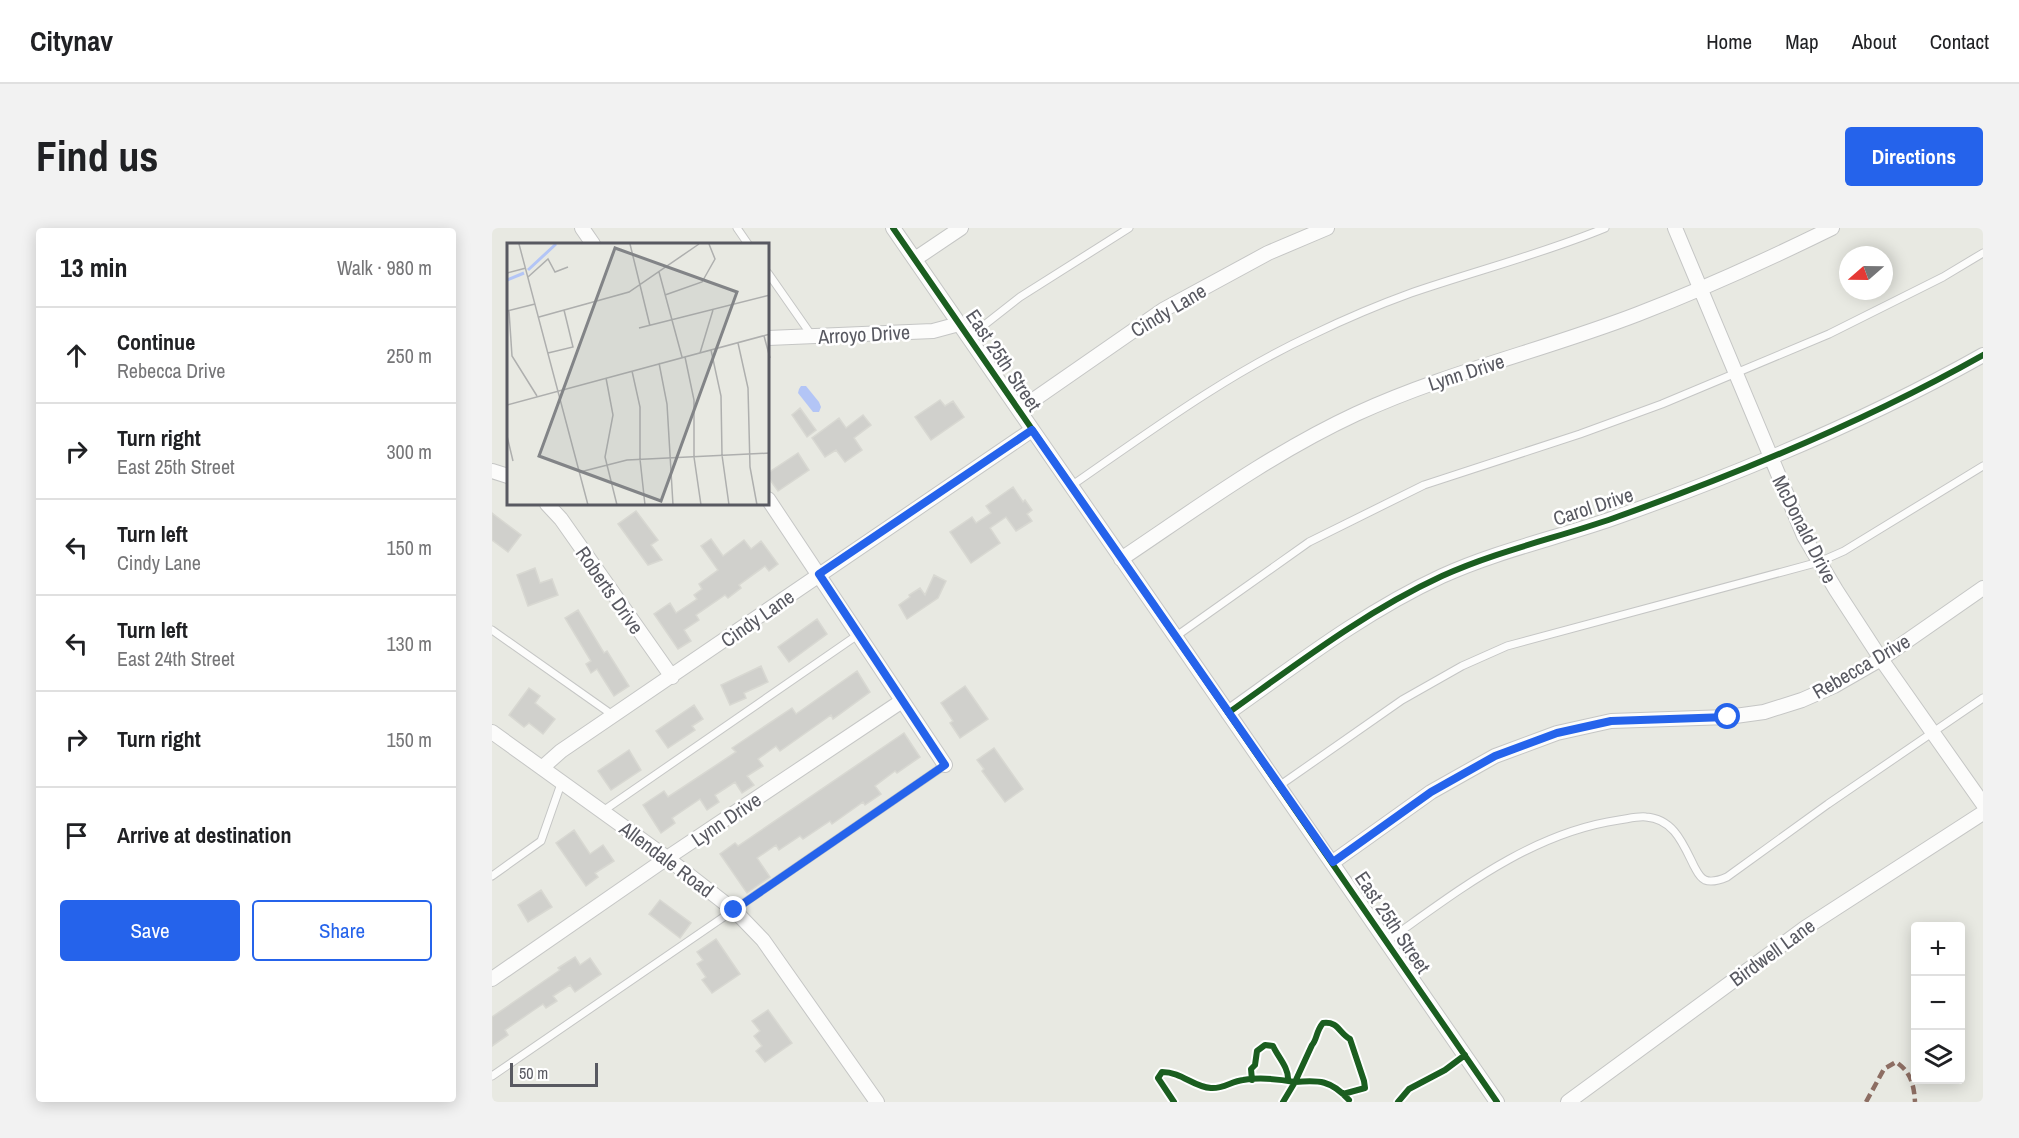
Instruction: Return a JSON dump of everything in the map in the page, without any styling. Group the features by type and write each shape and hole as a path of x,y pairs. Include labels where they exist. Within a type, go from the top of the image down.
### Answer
{"street":[{"path":"582,228 592,243"},
{"name":"East 25th Street","path":"893,228 1497,1102"},
{"path":"915,259 961,228"},
{"name":"Cindy Lane","path":"1019,410 1163,310 1268,253 1327,228"},
{"name":"McDonald Drive","path":"1674,228 1804,536 1881,659 1983,804"},
{"name":"Lynn Drive","path":"1121,559 1250,472 1300,442 1356,414 1418,388 1638,314 1785,251 1832,228"},
{"name":"Arroyo Drive","path":"770,338 933,331 959,324"},
{"name":"Carol Drive","path":"1228,713 1344,630 1393,600 1442,576 1494,555 1612,518 1770,458 1944,377 1983,355"},
{"name":"Cindy Lane","path":"543,768 561,751 1032,430"},
{"path":"492,471 507,476"},
{"path":"770,502 945,765"},
{"name":"Roberts Drive","path":"548,506 561,519 672,677"},
{"name":"Rebecca Drive","path":"1333,862 1431,792 1495,756 1557,733 1611,721 1728,717 1764,712 1802,700 1834,686 1881,659 1983,588"},
{"name":"Lynn Drive","path":"492,979 667,858 902,701"},
{"name":"Allendale Road","path":"492,732 667,858 734,910 763,940 877,1102"},
{"name":"Birdwell Lane","path":"1568,1102 1804,928 1983,813"}],"lane":[{"path":"737,228 747,243"},
{"path":"969,337 1020,297 1129,228"},
{"path":"1071,486 1188,405 1265,358 1315,333 1410,294 1573,241 1605,228"},
{"path":"1175,637 1309,542 1424,485 1662,404 1829,334 1943,277 1983,253"},
{"path":"770,276 812,336"},
{"path":"1280,786 1402,700 1462,666 1506,646 1819,562 1844,551 1983,466"},
{"path":"492,630 614,716"},
{"path":"603,811 858,634"},
{"path":"1387,941 1503,862 1568,832 1599,823 1646,817 1664,822 1671,826 1679,837 1699,875 1706,880 1719,880 1727,877 1983,698"},
{"path":"492,1076 945,765"},
{"path":"492,876 541,841 562,781"}],"water":[{"path":"801,386 806,386 819,402 821,407 819,412 813,412 798,393"}],"building":[{"path":"940,400 945,406 953,401 964,417 931,440 915,417"},
{"path":"800,408 816,430 807,437 792,415"},
{"path":"863,415 871,425 854,438 862,450 845,462 836,450 825,457 812,438 839,418 846,428"},
{"path":"798,453 809,470 778,491 770,480 770,472"},
{"path":"1013,487 1023,502 1025,500 1032,510 1027,514 1032,521 1016,531 1006,517 990,528 1000,543 971,563 950,532 972,517 976,523 991,513 986,506"},
{"path":"636,511 658,540 651,545 662,560 648,565 618,524"},
{"path":"492,513 521,535 508,552 492,540"},
{"path":"711,539 723,556 744,540 751,549 761,541 778,564 769,571 765,566 739,585 741,588 728,598 725,595 696,615 699,620 684,630 691,641 678,649 654,614 670,603 676,613 697,599 694,595 702,589 699,584 718,570 701,546"},
{"path":"535,568 540,583 552,579 558,595 528,606 517,575"},
{"path":"934,575 946,581 938,598 907,619 899,605 920,588 925,595"},
{"path":"578,610 604,653 607,651 629,686 614,696 597,669 591,673 586,664 591,661 565,618"},
{"path":"817,619 827,634 789,662 778,647"},
{"path":"761,666 768,682 744,693 746,698 730,705 721,685"},
{"path":"857,671 870,692 833,719 831,715 780,751 776,746 758,759 763,766 747,776 754,785 742,793 735,782 715,795 719,802 707,810 700,799 672,818 675,823 661,833 643,805 664,791 668,797 736,752 732,748 792,708 796,714"},
{"path":"965,686 988,719 960,738 950,723 953,721 941,703"},
{"path":"529,688 540,696 535,703 555,719 543,734 529,723 524,727 509,715"},
{"path":"694,705 703,719 692,726 695,730 668,748 656,731"},
{"path":"904,733 920,757 875,786 881,794 865,805 863,802 832,824 830,821 803,839 800,836 779,850 776,845 757,858 770,877 747,893 720,854 735,843 738,846"},
{"path":"994,748 1023,789 1005,802 982,771 984,769 977,760"},
{"path":"629,750 641,770 611,790 598,771"},
{"path":"574,830 590,854 603,845 614,861 595,873 598,877 586,886 556,843"},
{"path":"541,890 552,907 528,922 518,905"},
{"path":"660,900 691,923 680,938 649,914"},
{"path":"716,939 740,974 712,993 702,980 706,977 697,964 703,960 697,952"},
{"path":"575,957 580,965 590,958 601,974 575,992 570,985 553,996 557,1001 546,1008 543,1004 505,1030 508,1035 492,1046 492,1017"},
{"path":"768,1010 792,1043 765,1062 756,1051 762,1046 754,1036 760,1031 752,1021"}],"marked path":[{"path":"1866,1102 1884,1069 1896,1062 1911,1079 1915,1102"}],"cycle path":[{"path":"893,228 1497,1102"},
{"path":"1228,713 1358,622 1442,576 1506,552 1614,518 1755,464 1848,424 1983,355"},
{"path":"1174,1102 1158,1078 1162,1072 1176,1074 1211,1088 1256,1079 1295,1082 1323,1023 1332,1024 1350,1039 1364,1081 1365,1088 1343,1094"},
{"path":"1252,1080 1251,1069 1255,1065 1257,1051 1265,1045 1273,1046 1285,1067 1288,1080"},
{"path":"1398,1102 1409,1089 1445,1070 1465,1055"},
{"path":"1283,1102 1295,1082 1303,1081 1330,1085 1349,1100"}],"route":[{"path":"734,910 945,765 819,574 1032,430 1333,862 1431,792 1495,756 1557,733 1611,721 1728,717"}]}
